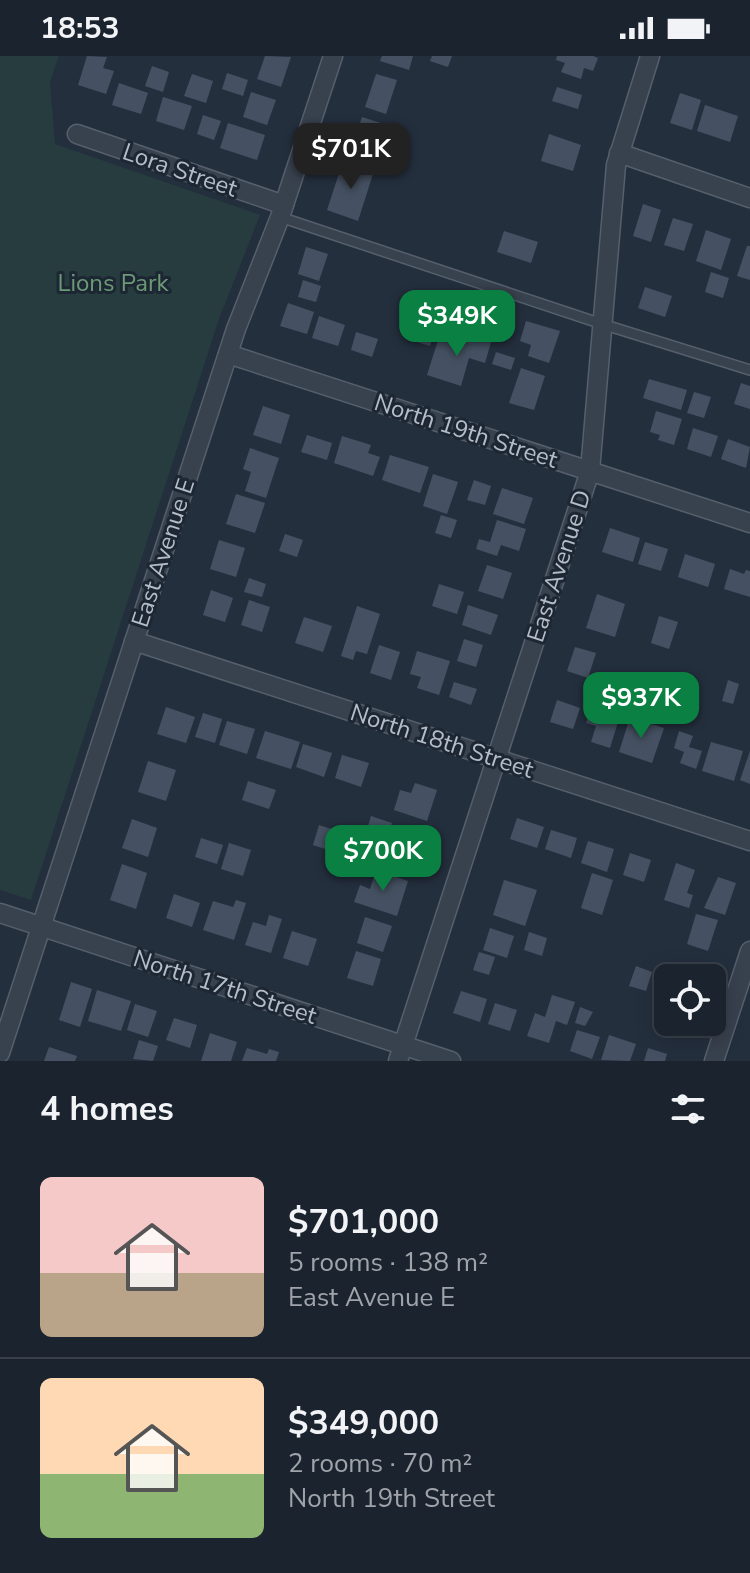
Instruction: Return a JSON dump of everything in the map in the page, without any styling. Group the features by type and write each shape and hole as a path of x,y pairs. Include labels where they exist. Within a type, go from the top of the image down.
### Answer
{"street":[{"name":"East Avenue E","path":"0,1053 228,354 282,211 333,56"},
{"name":"East Avenue D","path":"401,1053 590,471 619,153 650,56"},
{"name":"Lora Street","path":"77,134 282,211"},
{"path":"619,153 750,198"},
{"name":"North 19th Street","path":"228,354 750,523"},
{"name":"North 18th Street","path":"134,641 750,841"},
{"name":"North 17th Street","path":"0,913 401,1053 451,1061"},
{"path":"714,1061 750,951"}],"lane":[{"path":"282,211 602,324 750,370"}],"green space":[{"name":"Lions Park","path":"0,56 59,56 50,82 55,144 260,215 219,319 31,900 0,890"}],"building":[{"path":"87,56 107,57 103,68 114,71 106,94 78,85"},
{"path":"265,56 291,57 281,87 257,79"},
{"path":"382,56 413,56 409,70 380,61"},
{"path":"432,56 452,56 448,67 430,61"},
{"path":"557,56 598,58 593,71 584,68 581,79 561,72 565,63 556,60"},
{"path":"152,66 169,72 163,92 145,86"},
{"path":"227,73 248,80 243,96 222,89"},
{"path":"192,74 213,81 206,103 184,96"},
{"path":"376,74 397,80 386,114 365,107"},
{"path":"119,83 148,93 141,114 112,105"},
{"path":"557,87 582,95 578,109 552,101"},
{"path":"251,92 276,100 267,125 243,117"},
{"path":"680,93 701,100 692,130 670,123"},
{"path":"163,97 192,106 184,130 156,121"},
{"path":"705,105 738,116 730,142 697,131"},
{"path":"203,115 221,121 214,140 197,134"},
{"path":"362,117 390,126 381,153 353,144"},
{"path":"228,123 265,135 257,160 220,148"},
{"path":"549,134 581,145 573,171 541,161"},
{"path":"343,161 374,171 358,221 327,210"},
{"path":"643,204 661,210 651,242 633,236"},
{"path":"673,218 693,224 684,251 664,245"},
{"path":"706,230 731,239 721,270 696,261"},
{"path":"504,231 538,242 531,263 497,252"},
{"path":"747,246 750,246 750,280 737,276"},
{"path":"306,247 328,254 319,281 298,274"},
{"path":"711,272 729,278 723,298 705,292"},
{"path":"303,280 321,286 316,302 298,297"},
{"path":"645,287 672,296 665,317 638,308"},
{"path":"288,303 314,312 307,334 280,326"},
{"path":"319,316 345,325 338,346 312,338"},
{"path":"421,319 437,324 430,346 414,341"},
{"path":"526,321 560,331 549,363 528,356 531,345 520,341"},
{"path":"356,332 378,339 372,357 351,350"},
{"path":"468,335 491,342 485,363 469,358 461,386 427,375 439,337 465,345"},
{"path":"496,352 515,358 511,370 492,364"},
{"path":"521,368 545,376 534,410 509,403"},
{"path":"649,379 687,390 681,410 643,398"},
{"path":"741,383 750,386 750,409 734,404"},
{"path":"694,392 711,397 704,418 687,413"},
{"path":"263,406 290,415 281,444 253,435"},
{"path":"656,411 682,419 674,445 658,440 660,435 650,432"},
{"path":"693,428 718,436 711,457 687,449"},
{"path":"307,435 332,443 327,460 301,452"},
{"path":"342,436 371,445 368,453 380,457 373,476 334,463"},
{"path":"728,439 750,447 746,468 721,459"},
{"path":"250,448 279,458 266,498 245,491 251,472 243,469"},
{"path":"390,455 429,467 420,493 382,480"},
{"path":"433,474 458,482 447,514 423,506"},
{"path":"474,480 491,486 485,505 467,500"},
{"path":"502,488 533,498 524,524 493,514"},
{"path":"236,494 265,503 255,533 226,524"},
{"path":"441,515 457,520 451,538 435,533"},
{"path":"497,520 526,529 519,551 501,545 497,556 476,549 479,539 490,542"},
{"path":"610,528 640,538 633,562 602,552"},
{"path":"285,534 303,540 297,557 279,551"},
{"path":"219,540 245,548 236,577 210,569"},
{"path":"645,542 668,549 661,571 638,564"},
{"path":"685,554 715,564 708,587 678,577"},
{"path":"487,565 512,573 503,599 478,591"},
{"path":"730,569 744,574 746,570 750,571 750,597 724,589"},
{"path":"249,578 266,584 262,597 244,592"},
{"path":"439,584 464,592 457,614 432,606"},
{"path":"211,590 233,598 225,622 203,615"},
{"path":"597,594 625,604 615,637 586,628"},
{"path":"249,600 270,607 262,632 241,625"},
{"path":"468,605 498,615 491,635 462,625"},
{"path":"357,606 380,614 367,654 356,651 353,660 341,656"},
{"path":"659,616 678,622 669,649 651,643"},
{"path":"304,617 332,626 323,652 295,643"},
{"path":"464,639 483,645 476,667 457,661"},
{"path":"379,645 400,652 391,680 370,673"},
{"path":"575,647 596,653 588,678 567,671"},
{"path":"417,651 450,661 439,695 417,688 421,677 410,674"},
{"path":"728,680 739,684 733,704 722,701"},
{"path":"454,682 477,689 471,705 449,697"},
{"path":"655,699 670,704 664,720 649,715"},
{"path":"557,700 580,708 573,729 550,722"},
{"path":"593,702 603,705 599,716 618,722 610,748 591,742 596,726 586,723"},
{"path":"166,707 195,717 186,743 157,734"},
{"path":"203,713 222,719 215,743 195,737"},
{"path":"630,717 664,728 652,763 619,752"},
{"path":"227,721 255,729 247,754 219,745"},
{"path":"265,731 300,742 291,769 256,758"},
{"path":"679,731 693,736 689,747 702,751 696,769 680,763 684,752 674,748"},
{"path":"711,742 743,751 734,781 702,771"},
{"path":"303,744 332,753 324,777 296,767"},
{"path":"750,751 750,784 740,780"},
{"path":"342,755 369,763 361,787 335,778"},
{"path":"148,761 176,770 166,801 138,792"},
{"path":"248,781 276,790 269,809 242,800"},
{"path":"415,783 437,790 427,821 394,810 400,790 411,793"},
{"path":"371,816 392,823 385,846 364,839"},
{"path":"517,818 544,827 537,848 510,839"},
{"path":"132,819 157,828 148,857 122,848"},
{"path":"319,825 353,836 346,856 313,845"},
{"path":"551,830 577,838 571,858 545,849"},
{"path":"392,836 419,844 409,875 382,866"},
{"path":"201,838 223,845 217,864 195,857"},
{"path":"588,841 614,849 607,872 581,863"},
{"path":"229,843 251,850 243,876 221,869"},
{"path":"630,853 651,860 644,882 623,875"},
{"path":"676,863 695,870 687,893 693,895 689,908 664,900"},
{"path":"122,864 147,873 136,909 110,900"},
{"path":"376,870 408,881 397,916 354,902 360,885 370,889"},
{"path":"592,873 613,880 602,915 581,908"},
{"path":"718,877 736,883 725,915 704,908"},
{"path":"504,880 537,890 525,926 493,915"},
{"path":"174,894 200,903 192,927 166,918"},
{"path":"236,900 246,903 234,940 203,930 213,901 233,907"},
{"path":"696,914 718,920 708,951 687,944"},
{"path":"269,915 282,919 271,953 245,945 253,922 266,926"},
{"path":"365,917 392,926 383,952 357,943"},
{"path":"490,928 514,936 507,958 483,950"},
{"path":"292,931 317,939 308,966 283,958"},
{"path":"529,932 547,938 542,956 524,950"},
{"path":"356,951 381,959 373,986 347,978"},
{"path":"479,952 495,957 489,975 473,970"},
{"path":"636,966 652,972 646,991 629,986"},
{"path":"71,982 92,989 80,1027 59,1020"},
{"path":"97,990 131,1001 121,1031 88,1021"},
{"path":"461,991 487,999 480,1022 453,1013"},
{"path":"552,995 575,1002 567,1025 556,1021 549,1043 527,1036 535,1013 545,1017"},
{"path":"495,1003 517,1010 510,1031 488,1024"},
{"path":"135,1004 157,1011 148,1037 127,1030"},
{"path":"580,1007 593,1012 585,1026 575,1023"},
{"path":"174,1018 197,1025 190,1048 166,1040"},
{"path":"577,1030 600,1037 592,1059 570,1051"},
{"path":"210,1033 237,1042 231,1061 201,1061"},
{"path":"609,1035 636,1044 630,1061 601,1060"},
{"path":"139,1040 158,1046 153,1061 133,1059"},
{"path":"49,1047 77,1056 75,1061 44,1061"},
{"path":"247,1048 267,1054 269,1049 279,1052 276,1061 242,1061"},
{"path":"648,1048 667,1054 665,1061 644,1061"}]}
